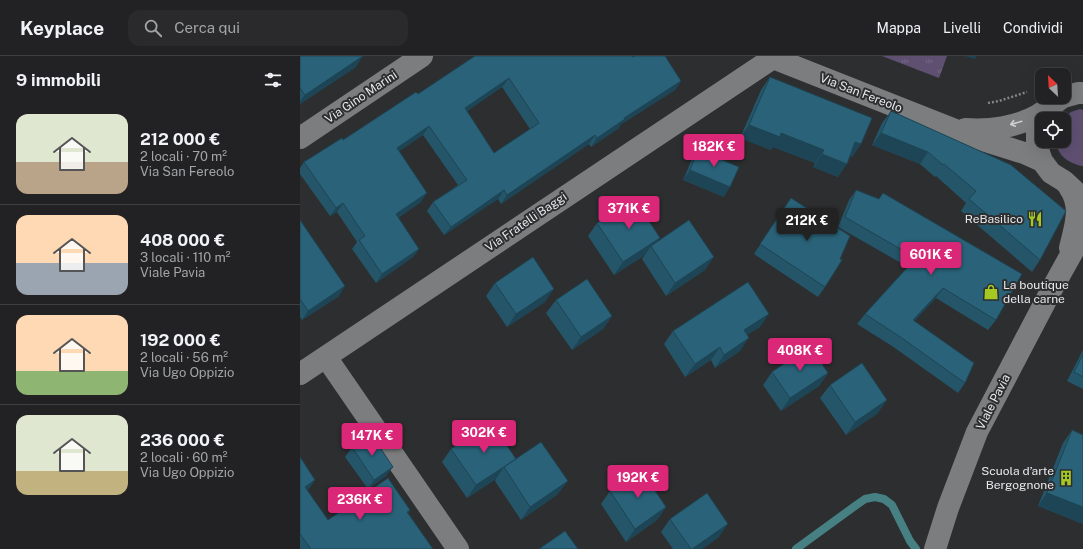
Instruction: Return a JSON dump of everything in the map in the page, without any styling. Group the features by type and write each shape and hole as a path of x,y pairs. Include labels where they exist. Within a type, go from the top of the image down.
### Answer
{"street":[{"name":"Via Gino Marini","path":"300,138 422,56"},
{"name":"Via San Fereolo","path":"770,57 993,144 1024,153 1042,161"},
{"name":"Via Fratelli Baggi","path":"300,374 770,57"},
{"name":"Via San Fereolo","path":"954,129 968,130 1001,127 1026,120 1057,104"},
{"name":"Via San Fereolo","path":"1059,104 1041,118 1037,132 1037,147 1042,161 1051,173 1075,188"},
{"name":"Viale Pavia","path":"1066,263 1077,216 1075,188"},
{"name":"Viale Pavia","path":"935,549 948,508 978,432 1066,263 1083,234"},
{"path":"326,356 458,549"}],"path":[{"path":"986,103 999,101 1030,90"}],"green space":[{"path":"882,56 947,56 939,78"},
{"path":"1080,109 1083,110 1083,166 1068,161 1061,155 1058,148 1071,148 1071,112"}],"building":[{"path":"300,56 363,56 305,95 300,88"},
{"path":"475,56 665,56 681,81 624,118 625,119 597,138 595,135 507,195 504,190 451,227 433,202 467,180 429,126 397,148 427,193 396,214 419,249 382,274 359,240 365,236 343,203 336,208 304,162 342,138 343,140 416,92 418,94","holes":["509,78 539,123 494,153 465,108"]},
{"path":"770,77 872,118 861,144 855,142 847,164 822,154 824,150 781,133 780,137 749,125"},
{"path":"891,111 1011,165 1066,211 1040,260 969,199 976,191 944,164 943,165 928,152 881,133"},
{"path":"698,150 739,167 730,187 690,170"},
{"path":"856,190 879,199 883,193 1022,274 996,320 943,288 913,320 974,363 965,383 899,336 865,314 916,258 845,217"},
{"path":"634,198 660,238 623,262 597,223"},
{"path":"791,198 850,236 840,259 842,260 825,287 760,244"},
{"path":"300,220 345,286 308,311 300,299"},
{"path":"689,220 714,257 675,283 651,246"},
{"path":"533,257 554,289 516,314 495,283"},
{"path":"587,279 612,316 581,337 556,300"},
{"path":"748,282 769,314 744,330 749,338 724,355 720,347 695,364 673,331"},
{"path":"810,346 828,373 790,398 772,372"},
{"path":"1083,354 1083,377 1074,372"},
{"path":"862,363 887,400 855,422 830,385"},
{"path":"491,422 516,459 476,485 451,449"},
{"name":"Scuola d’arte Bergognone","path":"1072,430 1083,435 1083,507 1047,493"},
{"path":"371,434 393,467 374,480 352,447"},
{"path":"541,442 568,481 530,507 504,467"},
{"path":"300,457 315,480 305,487 328,520 388,478 410,510 407,512 433,549 311,549 300,534"},
{"path":"641,470 666,507 635,529 610,491"},
{"path":"707,493 728,524 691,549 670,519"},
{"path":"565,531 578,549 539,549"}],"waterway":[{"path":"796,549 865,499 875,497 884,499 892,505 910,541 916,549"}],"place":[{"name":"ReBasilico","path":"1035,219"},
{"name":"La boutique della carne","path":"991,292"},
{"name":"Scuola d’arte Bergognone","path":"1066,478"}]}
